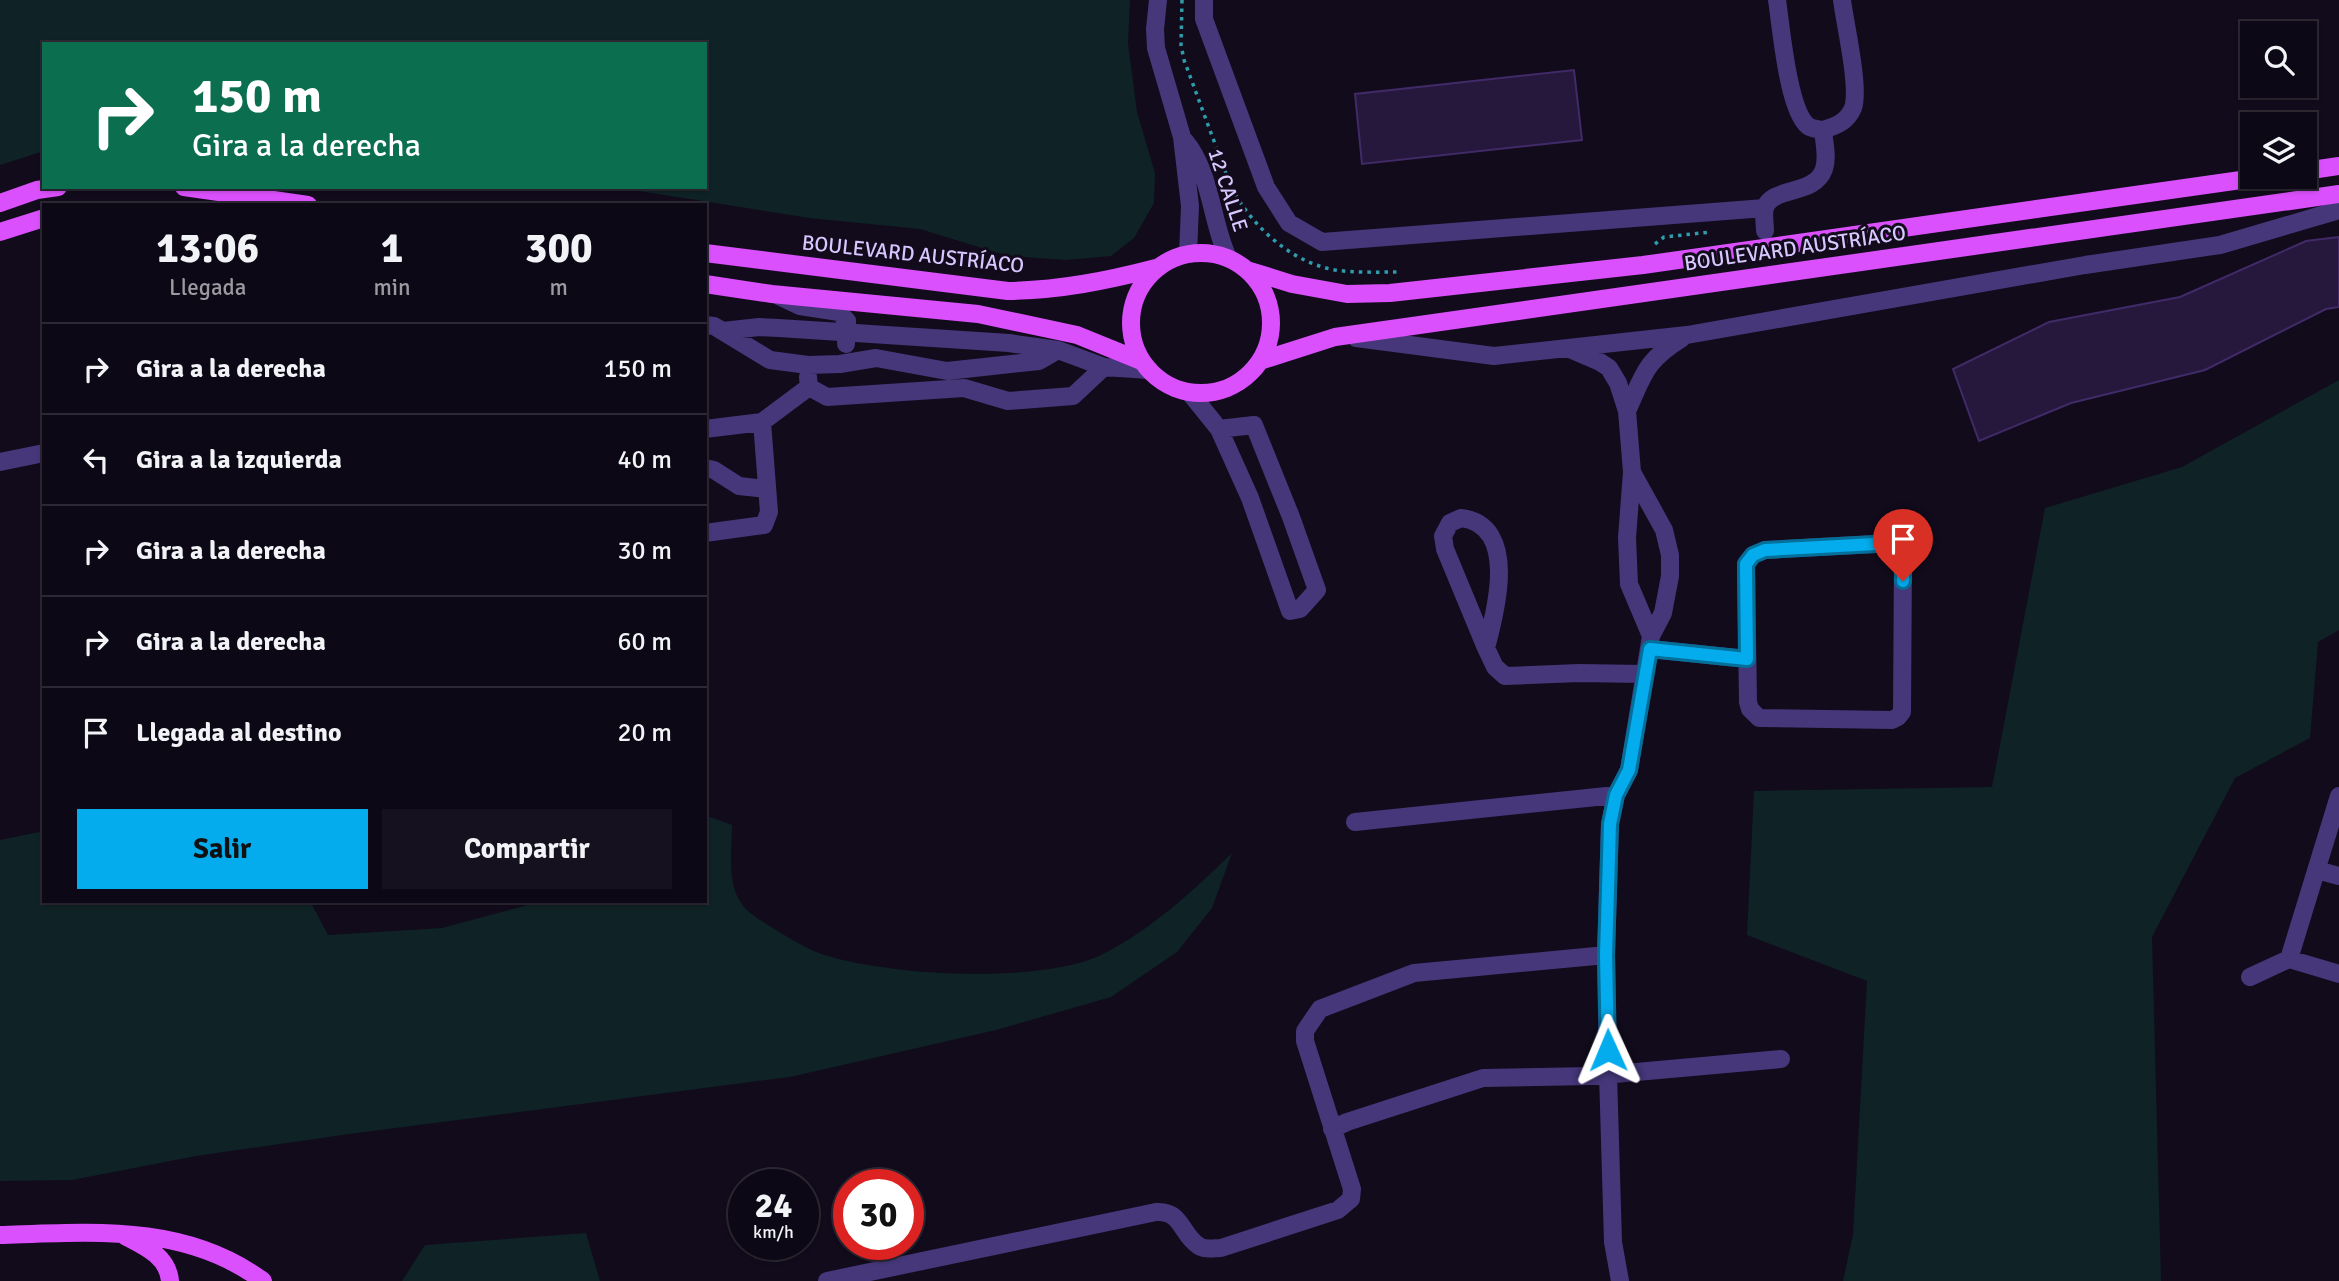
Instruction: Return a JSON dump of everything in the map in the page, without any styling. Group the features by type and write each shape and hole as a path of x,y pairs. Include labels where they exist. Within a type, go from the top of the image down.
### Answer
{"main road":[{"path":"2317,169 2339,166"},
{"name":"BOULEVARD AUSTRÍACO","path":"1247,270 1292,284 1347,293 1390,293 1643,265 2240,180"},
{"path":"0,202 44,189"},
{"path":"198,189 294,203"},
{"name":"BOULEVARD AUSTRÍACO","path":"1260,361 1335,337 2339,194"},
{"path":"0,232 42,219"},
{"path":"707,284 978,314 1077,335 1145,365 1170,387 1190,393 1213,393 1247,377 1260,361 1269,338 1270,313 1262,290 1247,270 1228,258 1210,252 1176,257 1157,268 1141,285 1131,317 1133,340 1145,365"},
{"name":"BOULEVARD AUSTRÍACO","path":"707,253 1008,290 1052,290 1157,268"},
{"path":"119,1233 160,1257 169,1273 170,1281"},
{"path":"0,1235 119,1233 158,1237 218,1254 263,1281"}],"street":[{"name":"12 CALLE","path":"1158,0 1156,48 1182,137 1190,206 1188,254"},
{"path":"1204,0 1204,19 1266,187 1289,223 1322,242 1765,208"},
{"path":"1777,0 1793,100 1801,118 1810,128 1823,130 1839,126 1853,108 1855,89 1842,0"},
{"path":"1765,230 1765,208 1775,197 1805,188 1820,177 1826,160 1823,130"},
{"name":"12 CALLE","path":"1182,137 1192,149 1199,166 1217,233 1228,258"},
{"path":"1335,337 1380,340 1494,356 1687,335 2085,265 2220,245 2339,210"},
{"path":"772,293 800,306 839,312 847,321 846,344 840,364"},
{"path":"707,325 714,326 770,360 808,365 840,364 876,358 947,371 1039,361 1058,350"},
{"path":"723,331 759,327 1009,343 1058,350 1104,367 1145,365"},
{"path":"1627,411 1648,365 1665,348 1687,335"},
{"path":"1568,349 1609,368 1618,383 1627,411 1632,472 1627,538 1629,584 1650,642"},
{"path":"808,365 809,387"},
{"path":"809,387 827,397 964,388 1007,401 1073,396 1104,367"},
{"path":"707,429 762,422 809,387"},
{"path":"1190,393 1219,429 1250,498 1290,611 1300,609 1317,590 1254,425 1219,429"},
{"path":"707,533 764,526 769,512 762,422"},
{"path":"0,463 42,453"},
{"path":"707,468 740,486 766,489"},
{"path":"1620,1281 1613,1242 1608,1074 1606,955 1610,824 1616,795 1629,770 1650,642 1663,613 1667,596 1670,555 1664,530 1632,472"},
{"path":"1486,648 1494,619 1499,583 1496,546 1481,523 1461,518 1450,523 1443,536 1445,549 1486,648 1495,667 1505,676 1644,674"},
{"path":"1898,544 1903,555 1902,712 1898,718 1759,718 1750,709 1748,702 1747,659 1746,564 1753,555 1765,550 1898,544"},
{"path":"1650,642 1747,659"},
{"path":"1355,822 1616,795"},
{"path":"2289,959 2339,796"},
{"path":"2316,870 2339,876"},
{"path":"827,1281 1166,1211 1179,1222 1198,1246 1209,1249 1221,1248 1338,1210 1351,1199 1352,1189 1305,1041 1305,1031 1320,1009 1413,973 1606,955"},
{"path":"2250,977 2289,959 2339,974"},
{"path":"1332,1129 1483,1078 1608,1074 1781,1059"}],"path":[{"path":"1182,0 1181,45 1184,60 1231,187 1257,225 1284,247 1312,264 1335,270 1402,272"},
{"path":"1655,244 1664,237 1714,231"}],"green space":[{"path":"0,0 1130,0 1128,43 1137,112 1155,173 1154,203 1134,238 1111,256 1066,260 1008,256 920,229 809,218 627,189 707,189 707,42 42,42 42,152 0,165"},
{"path":"2339,380 2339,630 2318,642 2310,738 2235,778 2152,937 2161,1281 1843,1281 1853,1235 1867,981 1747,935 1754,791 1992,787 2045,508 2182,467"},
{"path":"707,816 732,825 733,882 736,893 748,911 816,952 879,967 919,971 961,974 1041,970 1076,964 1121,944 1187,895 1232,853 1212,908 1177,952 1111,997 996,1030 790,1077 349,1134 196,1156 72,1180 0,1181 0,840 42,831 42,903 311,903 328,935 442,928 535,903 707,903"},
{"path":"586,1233 600,1281 402,1281 425,1245"}],"building":[{"path":"1574,70 1582,140 1362,164 1355,94"},
{"path":"2339,237 2339,307 2326,309 2205,370 2071,403 1979,441 1953,369 2049,322 2180,297 2306,241"}],"route":[{"path":"1608,1050 1606,955 1610,824 1616,795 1629,770 1650,649 1747,659 1746,564 1753,555 1765,550 1894,543 1898,544 1903,555 1903,581"}]}
